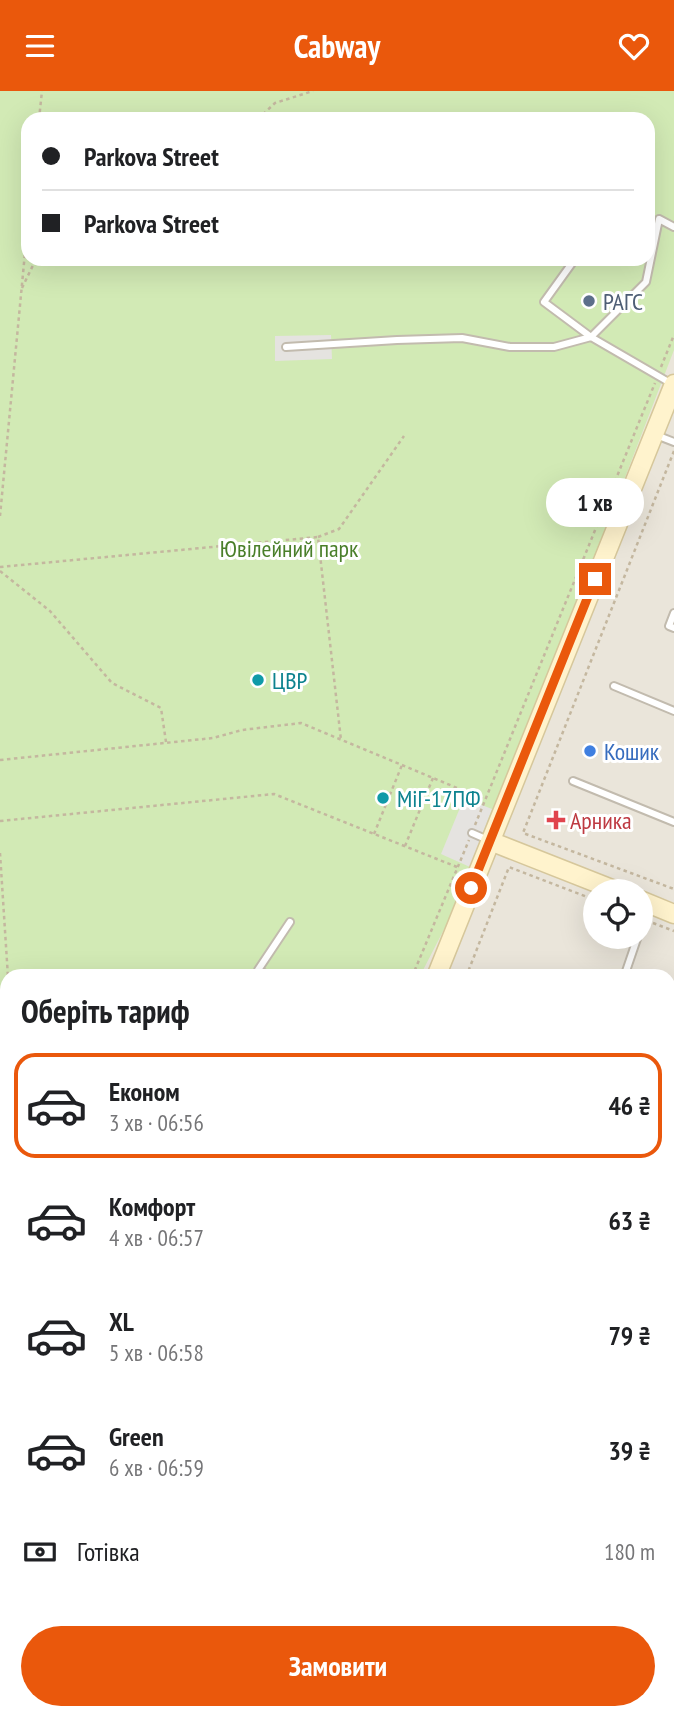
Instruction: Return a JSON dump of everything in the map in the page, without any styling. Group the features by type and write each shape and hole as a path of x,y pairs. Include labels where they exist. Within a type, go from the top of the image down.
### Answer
{"street":[{"path":"439,969 654,434 668,381"},
{"path":"490,841 587,879"},
{"path":"653,910 674,914"}],"lane":[{"path":"655,238 659,219 674,226"},
{"path":"570,266 544,302 591,337 668,381"},
{"path":"286,347 463,338 510,347 554,347 591,337 646,282 649,266"},
{"path":"654,434 674,442"},
{"path":"674,613 669,626 674,628"},
{"path":"614,686 674,711"},
{"path":"573,781 674,822"},
{"path":"472,833 490,841"},
{"path":"259,969 290,922"},
{"path":"627,969 634,949"}],"path":[{"path":"40,112 42,91"},
{"path":"265,112 275,103 313,91"},
{"path":"0,516 24,266"},
{"path":"21,292 33,266"},
{"path":"0,760 213,738 242,730 301,723 486,800 668,381 674,335"},
{"path":"0,569 318,537 339,529 404,436"},
{"path":"674,451 523,833 674,889"},
{"path":"318,537 341,740"},
{"path":"0,569 50,611 112,683 161,708 166,743"},
{"path":"374,834 402,765"},
{"path":"405,846 433,778"},
{"path":"0,821 274,795 457,867 415,969"},
{"path":"0,853 7,969"},
{"path":"469,969 509,867 583,895"},
{"path":"653,914 674,931"}],"shaded area":[{"path":"674,283 674,969 412,969"},
{"path":"331,335 332,359 275,361 275,336"},
{"path":"464,798 492,809 470,867 441,854"}],"green space":[{"name":"Ювілейний парк","path":"0,91 674,91 674,350 473,873 424,969 0,969"}],"place":[{"name":"РАГС","path":"589,301"},
{"name":"ЦВР","path":"258,680"},
{"name":"Кошик","path":"590,751"},
{"name":"МіГ-17ПФ","path":"383,798"},
{"name":"Арника","path":"556,820"}],"route":[{"path":"471,888 595,579"}]}
